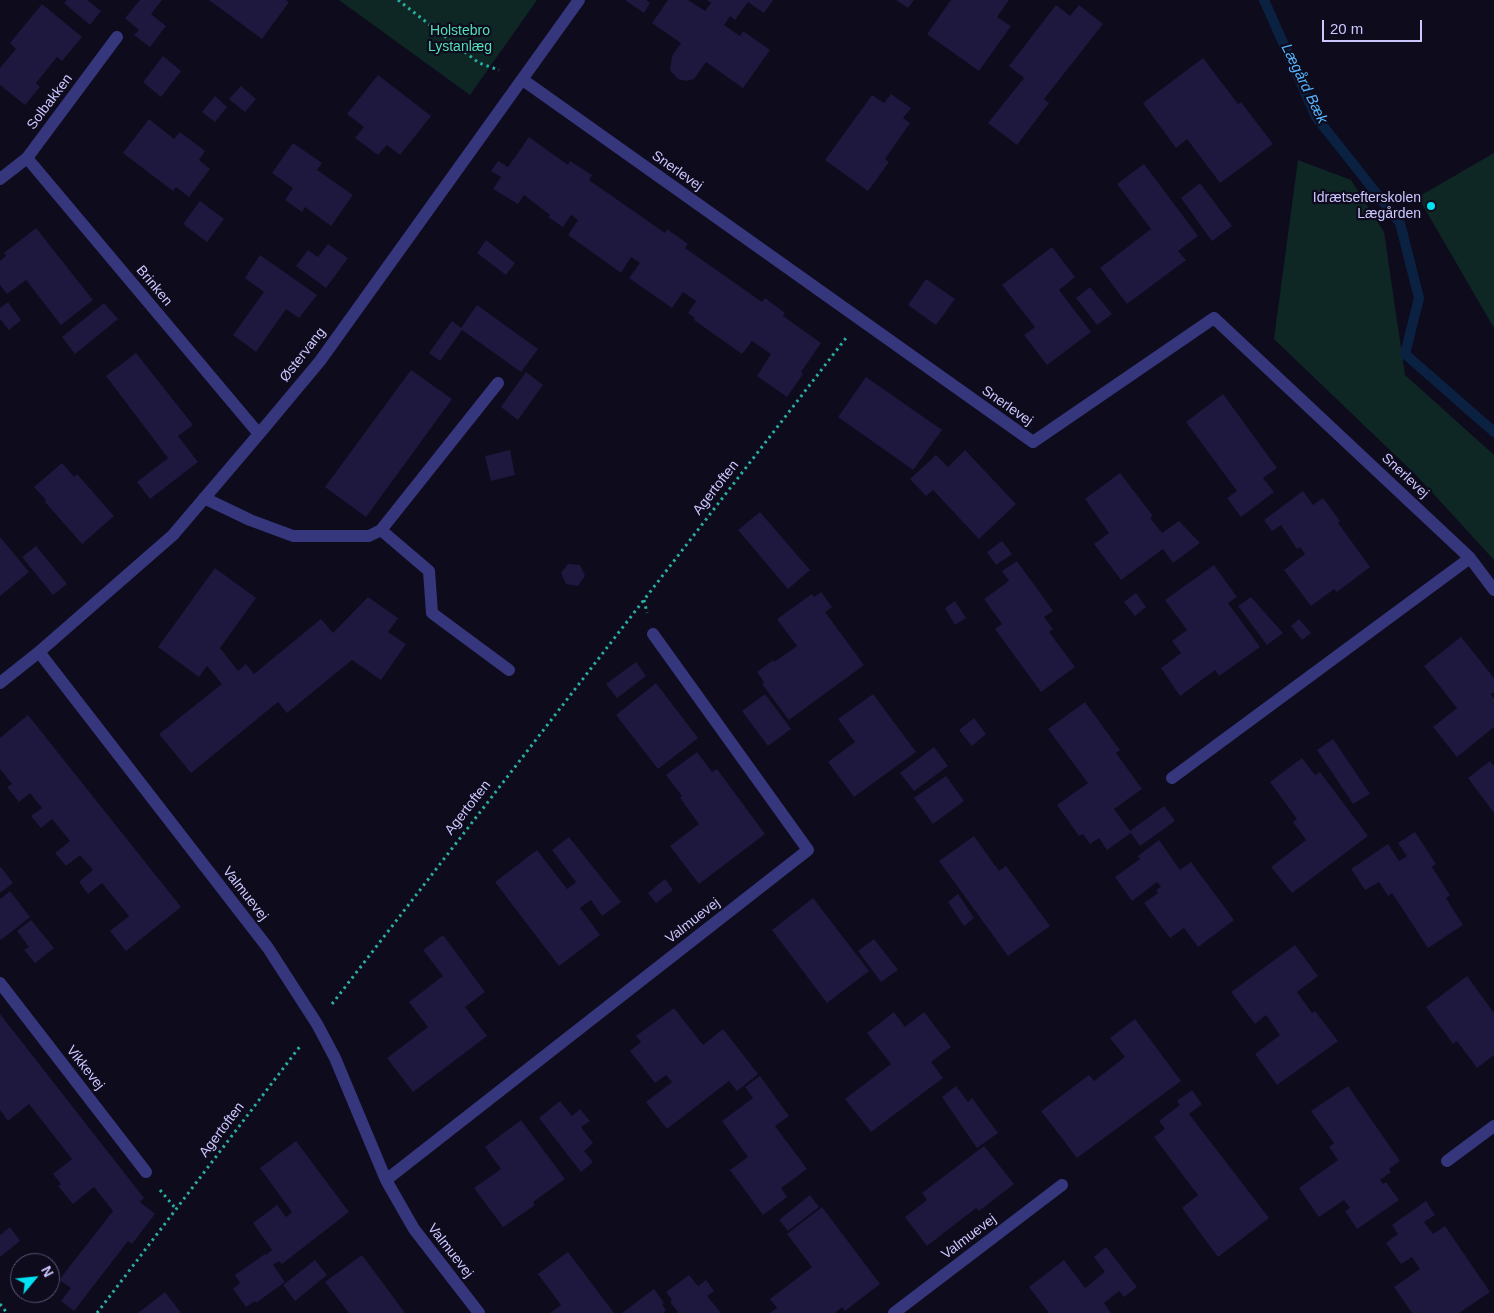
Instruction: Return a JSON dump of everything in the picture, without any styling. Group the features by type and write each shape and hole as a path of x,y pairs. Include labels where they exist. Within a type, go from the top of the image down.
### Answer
{"street":[{"name":"Østervang","path":"0,683 39,652 172,535 259,434 320,361 579,0"},
{"name":"Solbakken","path":"0,179 27,158 117,37"},
{"name":"Snerlevej","path":"523,80 1032,442 1214,318 1470,558 1494,590"},
{"name":"Brinken","path":"27,158 259,434"},
{"path":"204,498 250,520 293,536 369,536 381,530 498,383"},
{"path":"381,530 429,572 432,613 509,670"},
{"path":"1172,778 1470,558"},
{"name":"Valmuevej","path":"386,1180 808,850 653,634"},
{"name":"Valmuevej","path":"39,652 268,948 317,1024 335,1058 386,1180 414,1229 479,1313"},
{"name":"Vikkevej","path":"0,983 146,1172"},
{"path":"1447,1161 1494,1126"},
{"name":"Valmuevej","path":"894,1313 1062,1185"}],"path":[{"path":"398,0 479,63 523,80"},
{"name":"Agertoften","path":"97,1313 317,1024 860,320"},
{"path":"0,1304 7,1313"}],"green space":[{"name":"Holstebro Lystanlæg","path":"339,0 537,0 470,95"},
{"path":"1494,153 1494,328 1418,197"},
{"path":"1298,160 1351,180 1384,232 1405,375 1494,455 1494,560 1418,477 1274,339"}],"building":[{"path":"67,0 87,0 101,11 90,25 64,3"},
{"path":"140,0 162,0 151,14 166,26 150,47 134,35 139,30 125,18"},
{"path":"209,0 286,0 289,2 262,39"},
{"path":"625,0 646,0 650,3 644,13"},
{"path":"668,0 688,0 705,11 711,3 707,0 773,0 764,13 748,2 735,20 730,16 724,25 740,36 743,31 770,50 743,88 706,62 694,79 686,81 678,79 670,70 672,56 681,43 652,23"},
{"path":"896,0 914,0 908,8"},
{"path":"951,0 1009,0 997,17 1011,26 979,71 927,34"},
{"path":"42,4 82,37 62,61 57,57 36,83 40,87 25,105 0,85 0,68 16,49 10,43"},
{"path":"1056,5 1070,16 1079,5 1103,24 1044,99 1049,103 1017,145 988,123 1024,78 1009,66"},
{"path":"163,56 181,71 161,97 143,82"},
{"path":"1203,58 1238,104 1241,102 1273,144 1220,183 1187,139 1176,148 1143,103"},
{"path":"378,75 431,116 400,155 387,145 378,155 355,138 364,127 347,114"},
{"path":"241,86 256,99 245,112 229,99"},
{"path":"891,94 911,108 903,118 910,123 885,159 889,162 868,191 825,160 872,95 884,103"},
{"path":"215,96 227,107 215,122 202,112"},
{"path":"149,119 174,139 180,132 205,151 199,160 210,169 189,197 176,187 173,191 123,153"},
{"path":"529,137 568,165 570,161 592,175 589,180 665,233 667,229 688,244 685,248 762,302 765,298 785,313 783,316 821,343 787,397 757,376 771,354 752,341 742,354 694,320 695,318 688,313 696,301 683,292 672,308 629,278 640,263 631,257 621,273 568,235 578,220 571,215 563,227 548,217 550,215 524,195 518,204 493,189 501,177 491,171 498,161 508,167"},
{"path":"293,143 322,163 317,170 353,195 331,226 305,207 302,212 285,200 293,188 272,173"},
{"path":"1144,164 1198,236 1178,251 1186,260 1127,304 1100,268 1151,229 1117,184"},
{"path":"1200,183 1232,226 1212,241 1181,198"},
{"path":"200,201 224,219 207,242 183,224"},
{"path":"36,228 93,300 61,325 26,280 7,294 0,285 0,261 6,256 4,253"},
{"path":"486,240 515,263 506,275 477,253"},
{"path":"328,244 348,258 326,288 296,266 308,250 318,257"},
{"path":"1052,247 1075,277 1059,290 1091,332 1047,365 1024,335 1035,327 1002,285"},
{"path":"260,255 317,295 299,318 286,309 256,352 233,335 264,292 245,278"},
{"path":"926,279 955,299 936,325 908,305"},
{"path":"1090,287 1112,314 1097,325 1076,298"},
{"path":"8,302 21,320 9,330 0,319 0,308"},
{"path":"104,303 118,319 75,354 62,337"},
{"path":"477,305 538,349 521,372 462,330 440,361 429,353 452,321 461,328"},
{"path":"136,353 193,425 178,436 198,462 150,499 137,482 168,458 106,376"},
{"path":"411,370 452,399 366,517 325,487"},
{"path":"526,372 543,385 518,420 501,407"},
{"path":"866,377 942,430 913,470 838,417"},
{"path":"1223,394 1277,468 1263,478 1274,492 1241,517 1227,498 1237,491 1186,422"},
{"path":"510,450 515,475 491,481 485,456"},
{"path":"965,450 1016,504 979,539 933,490 926,496 910,479 936,455 948,467"},
{"path":"62,463 74,477 77,474 114,516 82,544 34,487"},
{"path":"1120,473 1153,516 1150,518 1162,533 1179,521 1200,543 1173,563 1163,549 1121,580 1094,544 1109,533 1085,499"},
{"path":"1303,491 1313,505 1323,498 1340,521 1338,523 1370,567 1337,592 1334,589 1311,606 1284,570 1305,554 1300,547 1297,549 1281,525 1272,531 1264,520"},
{"path":"760,512 810,570 788,589 738,530"},
{"path":"0,537 29,572 0,596"},
{"path":"1002,541 1012,554 996,565 987,552"},
{"path":"36,546 67,584 53,595 22,557"},
{"path":"1017,561 1053,611 1044,617 1053,629 1049,632 1075,667 1041,692 995,629 1002,624 984,599 1009,581 1002,571"},
{"path":"568,564 580,565 585,576 578,586 566,584 561,573"},
{"path":"1214,565 1237,597 1228,603 1260,647 1219,676 1215,670 1180,696 1161,668 1181,653 1172,641 1187,630 1165,600"},
{"path":"215,568 256,598 220,648 238,671 246,664 254,674 321,619 333,633 368,597 398,618 388,632 406,644 381,680 352,660 287,713 278,702 191,773 159,734 222,684 207,666 199,677 158,647"},
{"path":"821,592 832,607 825,612 864,665 789,720 762,684 764,682 757,672 797,646 777,619 812,594 814,597"},
{"path":"1136,593 1146,607 1135,616 1124,602"},
{"path":"1251,597 1283,633 1267,645 1238,606"},
{"path":"955,601 966,618 955,625 945,608"},
{"path":"1299,619 1311,633 1302,640 1291,626"},
{"path":"1461,637 1494,678 1494,692 1491,694 1494,699 1494,727 1457,757 1433,727 1457,708 1424,666"},
{"path":"636,662 646,676 617,698 606,684"},
{"path":"656,683 698,738 658,769 616,715"},
{"path":"765,694 791,729 768,746 742,711"},
{"path":"873,694 916,752 854,797 828,762 855,742 838,719"},
{"path":"1085,702 1120,750 1116,753 1142,789 1114,809 1130,831 1164,806 1175,821 1140,846 1131,833 1107,850 1099,838 1090,844 1083,834 1079,836 1057,805 1088,783 1048,729"},
{"path":"28,715 181,907 126,951 110,931 129,916 102,883 88,894 79,882 93,870 80,855 66,866 55,853 70,841 52,819 41,828 31,816 42,808 30,793 19,802 7,787 12,784 0,769 0,738"},
{"path":"974,718 986,734 972,746 959,730"},
{"path":"1333,739 1370,794 1353,804 1317,750"},
{"path":"934,747 948,766 914,791 900,773"},
{"path":"697,752 712,772 717,769 765,834 699,884 670,846 699,824 680,798 682,796 666,775"},
{"path":"1302,758 1315,775 1320,772 1368,836 1292,893 1271,867 1306,840 1293,822 1297,819 1270,782"},
{"path":"1490,761 1494,766 1494,813 1468,778"},
{"path":"946,776 964,801 933,824 914,798"},
{"path":"1415,832 1436,864 1432,867 1450,895 1446,898 1463,925 1428,948 1392,893 1388,896 1379,882 1365,890 1351,869 1388,844 1399,861 1407,856 1398,843"},
{"path":"974,836 999,871 1006,866 1050,926 1008,956 939,861"},
{"path":"569,837 621,902 602,916 591,900 580,908 600,935 559,966 495,882 537,850 567,889 576,882 552,850"},
{"path":"1159,840 1180,870 1191,862 1234,920 1198,947 1184,928 1170,938 1144,903 1158,893 1156,890 1161,887 1157,882 1132,901 1115,877 1140,859 1138,856"},
{"path":"0,868 13,883 0,893"},
{"path":"665,879 673,890 656,903 648,893"},
{"path":"10,891 30,917 1,940 0,899"},
{"path":"958,894 974,918 964,926 948,902"},
{"path":"813,898 869,971 827,1003 772,930"},
{"path":"31,920 54,948 35,963 24,950 29,947 17,931"},
{"path":"443,935 485,992 465,1007 487,1036 413,1092 387,1058 428,1027 409,1002 443,976 423,950"},
{"path":"874,939 898,970 881,982 858,951"},
{"path":"1295,945 1318,976 1297,992 1312,1013 1315,1011 1338,1041 1277,1085 1255,1054 1280,1035 1266,1015 1255,1024 1231,992"},
{"path":"1467,976 1494,1013 1494,1055 1477,1068 1457,1041 1453,1044 1426,1007"},
{"path":"674,1008 703,1045 723,1029 758,1074 737,1091 729,1081 667,1129 646,1102 672,1082 666,1075 655,1083 630,1051 641,1042 636,1036"},
{"path":"894,1012 905,1027 924,1012 951,1047 931,1062 943,1078 871,1132 845,1099 891,1064 867,1033"},
{"path":"0,1014 144,1198 140,1202 155,1214 132,1244 128,1241 74,1311 61,1301 71,1288 60,1279 113,1211 94,1187 73,1204 58,1186 61,1184 53,1174 72,1159 29,1104 8,1121 0,1110"},
{"path":"1135,1019 1181,1081 1077,1158 1041,1111 1089,1075 1094,1081 1125,1057 1110,1038"},
{"path":"760,1076 789,1116 775,1126 807,1169 781,1188 787,1197 763,1215 730,1170 748,1157 722,1121 753,1098 745,1087"},
{"path":"956,1086 968,1102 972,1098 998,1133 977,1148 942,1097"},
{"path":"1348,1086 1400,1161 1389,1169 1391,1172 1380,1180 1383,1184 1386,1182 1399,1200 1357,1229 1345,1211 1350,1208 1344,1200 1319,1217 1299,1188 1338,1160 1329,1147 1334,1143 1311,1111"},
{"path":"1192,1090 1202,1104 1189,1114 1269,1218 1218,1257 1182,1208 1198,1195 1154,1137 1165,1129 1159,1121 1180,1105 1177,1101"},
{"path":"560,1101 572,1116 580,1109 590,1121 581,1127 593,1143 584,1151 593,1162 581,1172 539,1118"},
{"path":"521,1120 565,1179 533,1202 535,1205 503,1227 474,1188 501,1169 485,1147"},
{"path":"296,1141 349,1212 282,1264 279,1261 273,1265 285,1282 256,1303 255,1301 246,1307 233,1289 240,1283 235,1275 272,1250 253,1223 277,1205 286,1217 292,1212 260,1168"},
{"path":"984,1146 1014,1184 979,1211 976,1208 927,1246 905,1217 927,1200 922,1193"},
{"path":"810,1195 819,1207 788,1231 779,1220"},
{"path":"1426,1201 1435,1215 1424,1222 1433,1234 1445,1226 1490,1292 1459,1313 1412,1313 1394,1287 1420,1269 1412,1257 1401,1264 1386,1243 1398,1234 1392,1225"},
{"path":"822,1207 880,1284 845,1311 842,1307 835,1313 770,1313 777,1308 770,1299 812,1267 787,1234"},
{"path":"10,1227 20,1241 0,1257 0,1235"},
{"path":"1106,1247 1137,1287 1124,1297 1119,1291 1104,1303 1111,1313 1049,1313 1029,1287 1064,1260 1085,1288 1105,1272 1094,1257"},
{"path":"568,1252 614,1313 550,1313 561,1305 538,1274"},
{"path":"362,1255 405,1313 349,1313 325,1282"},
{"path":"315,1260 327,1275 295,1301 283,1285"},
{"path":"689,1275 698,1286 706,1280 714,1291 707,1296 721,1313 676,1313 678,1312 670,1302 672,1300 666,1292"},
{"path":"654,1289 664,1303 662,1304 666,1310 663,1313 622,1313"},
{"path":"165,1292 181,1313 138,1313"}],"waterway":[{"name":"Lægård Bæk","path":"1264,0 1316,117 1400,223 1419,298 1405,354 1494,432"}],"place":[{"name":"Idrætsefterskolen Lægården","path":"1431,206"}]}
